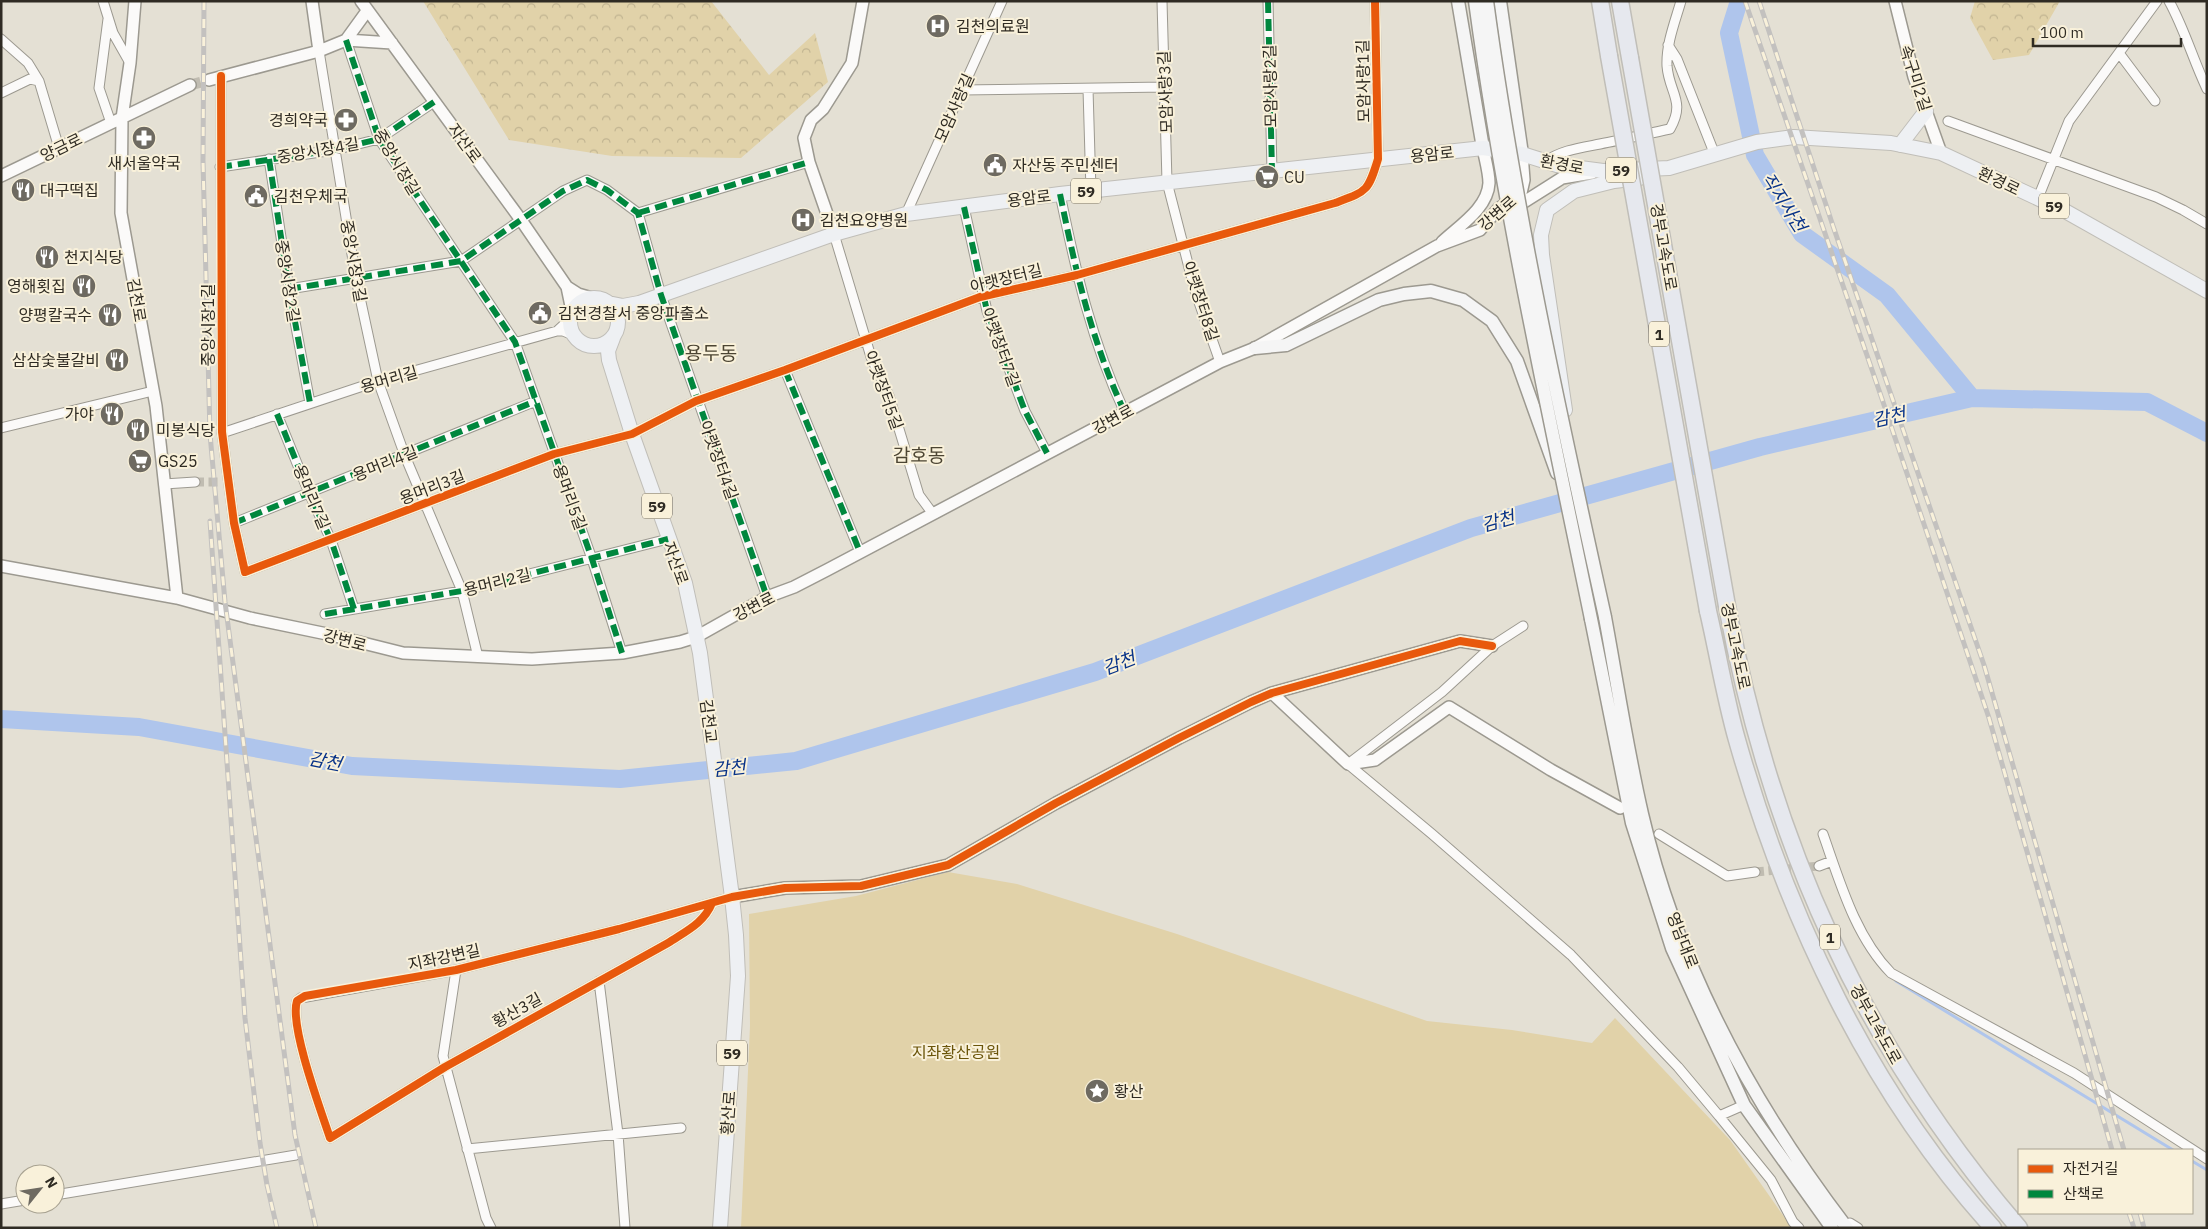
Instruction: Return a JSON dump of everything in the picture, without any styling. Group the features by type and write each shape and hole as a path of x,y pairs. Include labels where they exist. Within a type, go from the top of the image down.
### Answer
{"highway":[{"name":"경부고속도로","path":"1600,1 1708,611 1734,729 1754,797 1776,862 1808,940 1861,1041 1890,1090 1928,1147 1993,1228"},
{"name":"경부고속도로","path":"1620,1 1728,606 1752,717 1774,796 1832,943 1871,1019 1910,1082 1978,1180 2020,1228"}],"main road":[{"path":"1458,1 1483,148"},
{"path":"1474,1 1496,146 1571,494"},
{"path":"1487,1 1508,144 1571,494"},
{"path":"1500,1 1522,154"},
{"path":"1896,144 1926,111"},
{"name":"59","path":"1718,154 1757,142 1794,137 1896,144"},
{"name":"환경로","path":"1896,144 1941,153 2038,198 2110,234 2207,291"},
{"name":"용암로","path":"639,303 834,234 906,214 1060,194 1483,148 1522,154"},
{"name":"환경로","path":"1522,154 1544,162 1603,171 1669,168 1718,154"},
{"path":"1571,494 1541,235 1547,210 1574,191 1614,181 1652,176 1669,168"},
{"path":"1255,348 1286,345 1379,300 1404,294 1431,291 1463,300 1492,321 1517,361 1571,494"},
{"path":"592,347 600,346 613,338 618,324 614,308 608,303 592,298 577,305 571,315 573,335 578,341 603,353 609,360"},
{"name":"59","path":"608,303 623,306 639,303"},
{"name":"59","path":"618,324 623,314 639,303"},
{"name":"59","path":"609,360 608,351 613,338"},
{"name":"자산로","path":"609,360 632,434 685,583 700,653"},
{"name":"영남대로","path":"1571,494 1605,617 1642,814 1662,883 1682,940 1715,1018 1757,1097 1808,1176 1851,1226"},
{"name":"영남대로","path":"1571,494 1591,619 1632,823 1672,948 1744,1106 1832,1228"},
{"name":"김천교","path":"700,653 729,878"},
{"name":"황산로","path":"720,1228 738,976 736,935 729,878"}],"street":[{"path":"103,1 113,33 130,63"},
{"name":"김천로","path":"135,1 130,63 116,121 121,213 153,391 177,598"},
{"path":"312,1 319,51"},
{"path":"834,234 809,162 804,138 811,120 823,109 852,63 863,1"},
{"name":"모암사랑길","path":"906,214 1002,1"},
{"name":"모암사랑3길","path":"1162,1 1167,182"},
{"name":"모암사랑2길","path":"1268,1 1272,172"},
{"name":"모암사랑1길","path":"1376,1 1378,159"},
{"path":"1544,162 1552,156 1573,148 1670,129 1678,110 1667,67 1668,45 1681,1"},
{"name":"속구미2길","path":"1895,1 1912,69 1941,153"},
{"path":"2038,198 2052,160 2076,110 2157,1"},
{"path":"2170,1 2183,25 2196,66 2207,90"},
{"path":"346,40 364,6"},
{"name":"자산로","path":"364,6 521,220 567,287"},
{"path":"108,19 99,88 116,121 190,85"},
{"path":"1,39 28,63 39,81 59,148"},
{"path":"209,80 319,51 346,40 392,43"},
{"name":"중앙시장길","path":"346,40 379,138 515,342"},
{"path":"1668,45 1677,59 1718,154"},
{"name":"중앙시장3길","path":"319,51 356,279 378,381 406,456 462,591 478,657"},
{"path":"2120,53 2155,101"},
{"name":"중앙시장1길","path":"220,76 222,433 224,481 245,572"},
{"path":"1,93 30,79 39,81"},
{"path":"962,90 1164,88"},
{"path":"1088,89 1091,191"},
{"name":"중앙시장4길","path":"220,167 334,150 379,138 434,102"},
{"name":"양금로","path":"1,176 116,121"},
{"path":"1948,121 2156,197 2207,224"},
{"name":"강변로","path":"1437,246 1476,212 1486,197 1489,183 1483,148"},
{"name":"강변로","path":"1,566 177,598 250,618 327,634 403,653 532,659 622,653 680,642 696,637 767,597 794,586 860,552 1220,362 1255,348 1437,246 1480,230 1498,209 1521,192 1524,180 1522,154"},
{"name":"중앙시장2길","path":"269,159 289,289 310,403"},
{"name":"아랫장터길","path":"632,434 698,400 785,370 984,296 1077,275 1335,203 1359,194 1368,188 1378,159"},
{"path":"289,289 461,261 563,191 587,180 607,190 638,213 809,162"},
{"path":"1480,230 1562,178 1603,171"},
{"name":"아랫장터8길","path":"1167,182 1195,291 1220,362"},
{"path":"1060,194 1077,275 1106,373 1125,413"},
{"name":"아랫장터7길","path":"964,207 987,311 1024,411 1047,453"},
{"name":"아랫장터4길","path":"638,213 661,295 767,597"},
{"name":"아랫장터5길","path":"834,234 866,340 888,396 919,495 932,514"},
{"path":"567,287 578,294 592,298"},
{"path":"567,287 571,315"},
{"name":"용머리길","path":"222,433 378,381 557,330 571,315"},
{"path":"557,330 573,335"},
{"name":"용머리5길","path":"515,342 592,559 622,653"},
{"path":"785,370 860,552"},
{"path":"1,428 153,391"},
{"name":"용머리4길","path":"234,523 406,456 536,401"},
{"name":"용머리7길","path":"277,414 330,540 354,609"},
{"name":"용머리3길","path":"245,572 554,454 632,434"},
{"path":"164,484 195,482"},
{"name":"용머리2길","path":"325,614 462,591 668,539"},
{"path":"1348,764 1442,692 1492,646 1522,626"},
{"path":"732,896 785,888 861,886 948,865 1056,803 1170,742 1272,694 1460,641 1492,646"},
{"path":"1272,694 1348,764 1571,955 1678,1068 1719,1116 1772,1180 1793,1222 1799,1228"},
{"path":"1348,764 1375,760 1449,707 1551,770 1620,808"},
{"path":"1660,834 1727,876 1755,872"},
{"path":"1823,834 1858,926 1876,957 1891,973 2074,1073 2192,1149"},
{"path":"1819,866 1832,861"},
{"name":"지좌강변길","path":"330,1138 305,1061 296,1011 297,1001 305,996 456,970 712,903 732,896"},
{"name":"황산3길","path":"330,1138 445,1067 668,943 701,921 712,903"},
{"path":"456,970 442,1056 486,1218 491,1228"},
{"path":"599,980 618,1134 625,1228"},
{"path":"1719,1116 1744,1106"},
{"path":"467,1149 681,1128"},
{"path":"2193,1150 2207,1159"},
{"path":"65,1193 296,1155"},
{"path":"1,1204 15,1202"}],"green space":[{"path":"423,1 711,1 769,75 815,33 828,82 741,158 612,156 509,140"},
{"path":"1975,1 2060,1 2029,55 1993,60 1970,18"},
{"name":"지좌황산공원","path":"948,872 1017,884 1177,934 1427,1021 1512,1030 1592,1043 1615,1018 1730,1140 1792,1228 741,1228 750,1026 749,914 856,896"}],"waterway":[{"name":"직지사천","path":"1739,1 1729,33 1755,155 1802,234 1887,295 1972,398"},
{"name":"감천","path":"1,719 139,727 352,766 620,779 796,761 1095,672 1471,528 1760,447 1972,398 2147,402 2207,433"},
{"path":"1896,981 2171,1149"},
{"path":"2193,1162 2207,1170"}],"tunnel":[{"path":"190,85 209,80"},
{"path":"195,482 221,482"},
{"path":"1755,872 1819,866"}],"railway":[{"path":"204,1 203,161 210,434 225,602 295,1135 316,1228"},
{"path":"1745,1 1989,718 2112,1149"},
{"path":"1759,1 1833,226 1984,665 2124,1149"},
{"path":"210,521 245,1018 260,1143 277,1228"},
{"path":"2129,1214 2134,1228"},
{"path":"2140,1214 2144,1228"}],"marked path":[{"path":"1268,1 1272,172"},
{"path":"346,40 379,139 515,342 592,559 622,653"},
{"path":"220,167 334,150 379,139 434,102"},
{"path":"269,159 289,289 310,403"},
{"path":"638,213 809,162"},
{"path":"289,289 461,261 563,191 587,180 607,190 638,213 661,295 767,597"},
{"path":"1060,194 1072,251 1094,332 1113,386 1125,413"},
{"path":"964,207 987,311 1025,411 1047,453"},
{"path":"785,370 860,552"},
{"path":"234,523 536,401"},
{"path":"277,414 309,493 331,540 354,609"},
{"path":"325,614 462,591 668,539"}],"cycle path":[{"path":"221,76 222,432 234,523 245,572 554,454 632,434 696,401 980,297 1077,275 1335,203 1360,193 1372,178 1378,159 1375,1"},
{"path":"712,903 709,910 699,921 668,943 445,1067 330,1138 313,1089 298,1029 297,1001 305,996 456,970 619,929 732,897 785,888 861,886 948,865 1056,803 1179,738 1272,693 1460,641 1492,646"}],"place":[{"name":"김천의료원","path":"938,26"},
{"name":"경희약국","path":"346,120"},
{"name":"새서울약국","path":"144,138"},
{"name":"자산동 주민센터","path":"995,165"},
{"name":"CU","path":"1267,177"},
{"name":"대구떡집","path":"23,190"},
{"name":"김천우체국","path":"256,196"},
{"name":"김천요양병원","path":"803,220"},
{"name":"천지식당","path":"47,257"},
{"name":"영해횟집","path":"84,286"},
{"name":"김천경찰서 중앙파출소","path":"540,313"},
{"name":"양평칼국수","path":"110,315"},
{"name":"삼삼숯불갈비","path":"117,360"},
{"name":"가야","path":"112,414"},
{"name":"미봉식당","path":"138,430"},
{"name":"GS25","path":"140,461"},
{"name":"황산","path":"1097,1091"}],"district":[{"name":"용두동","path":"711,353"},
{"name":"감호동","path":"919,455"}]}
